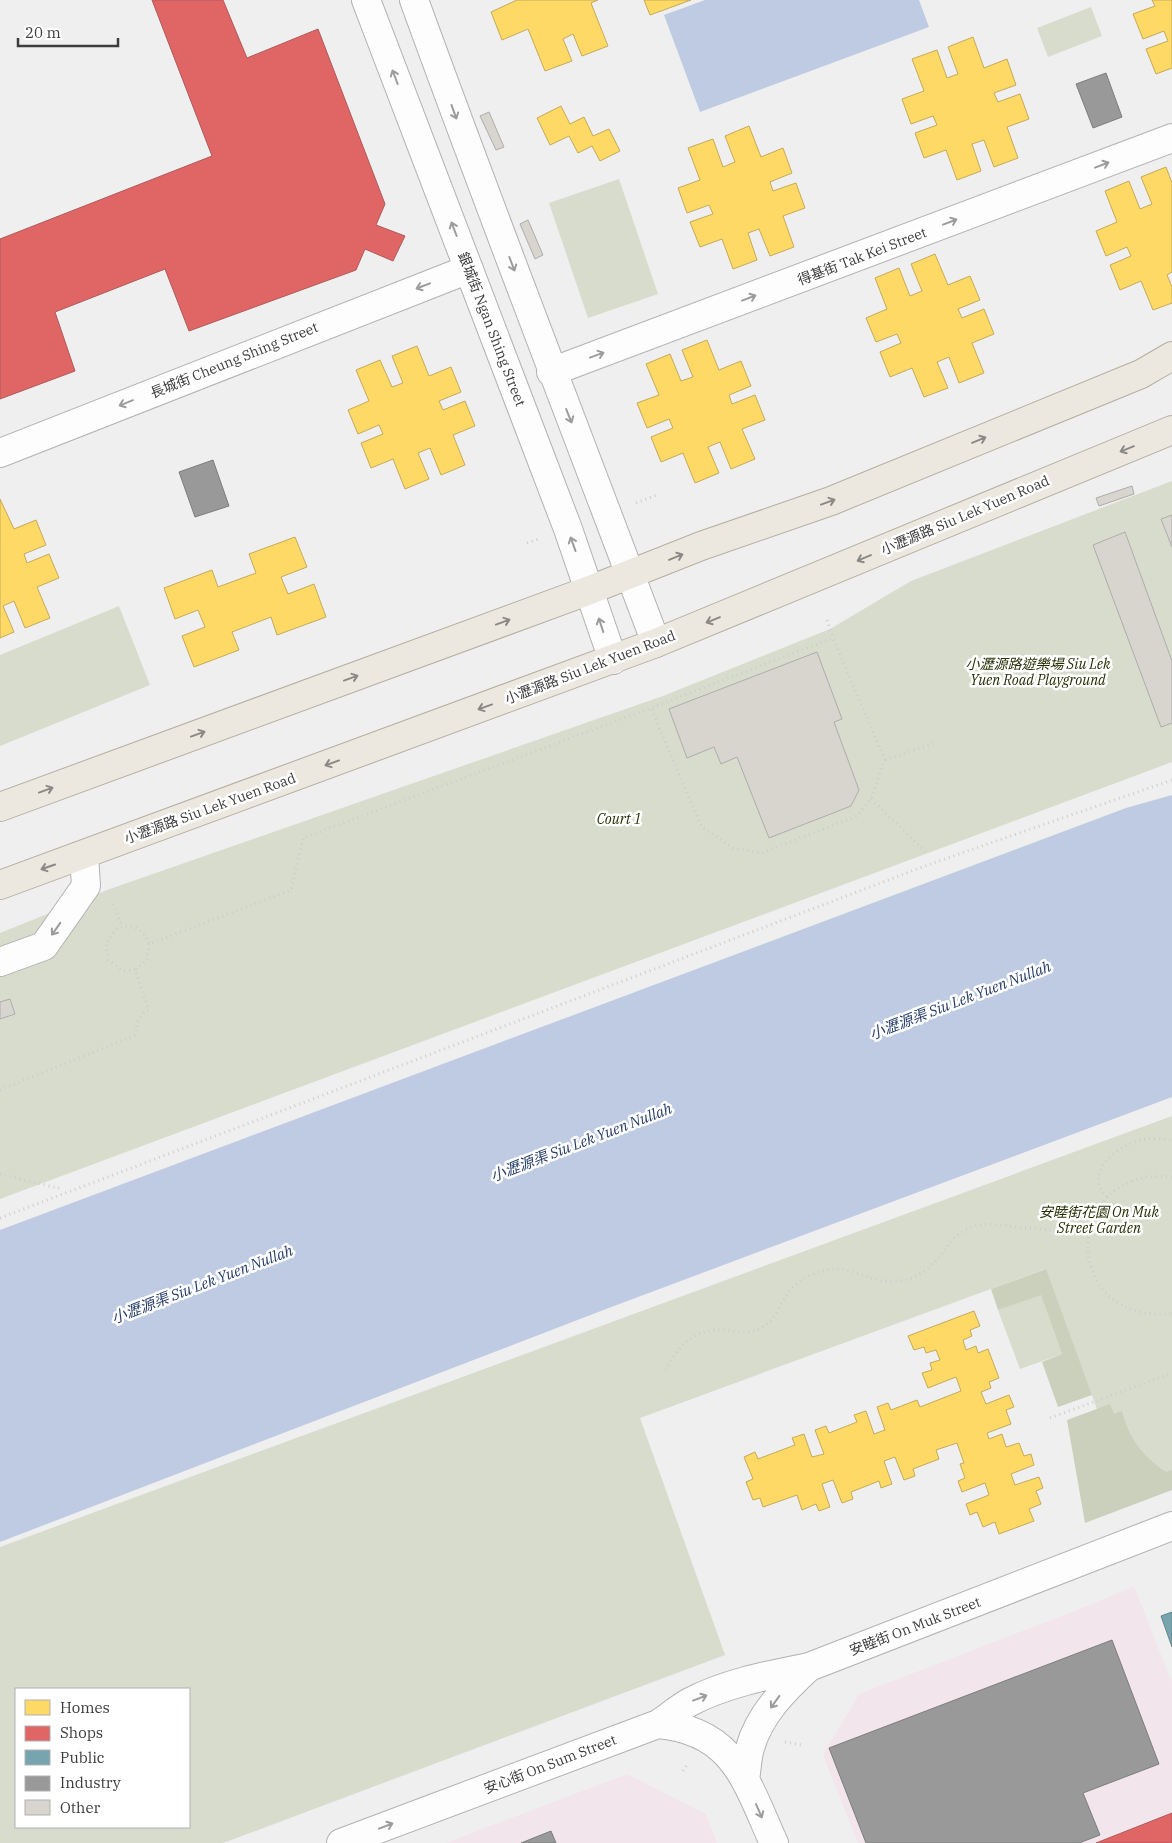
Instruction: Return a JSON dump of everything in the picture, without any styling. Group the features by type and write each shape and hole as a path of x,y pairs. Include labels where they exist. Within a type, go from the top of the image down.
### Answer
{"main road":[{"path":"0,807 590,590 701,546 831,501 1141,374 1172,356"},
{"name":"小瀝源路 Siu Lek Yuen Road","path":"0,884 613,660 1172,430"}],"street":[{"name":"銀城街 Ngan Shing Street","path":"366,0 590,590 613,660"},
{"path":"414,0 551,372 656,643"},
{"name":"得基街 Tak Kei Street","path":"551,372 1172,138"},
{"name":"長城街 Cheung Shing Street","path":"0,453 469,269"},
{"path":"0,962 44,946 86,886 84,854"},
{"name":"安睦街 On Muk Street","path":"658,1724 691,1702 715,1692 755,1678 809,1667 1172,1526"},
{"path":"745,1779 750,1748 765,1716 784,1690 809,1667"},
{"name":"安心街 On Sum Street","path":"341,1843 658,1724 678,1726 698,1732 721,1747 745,1779 774,1843"}],"path":[{"path":"651,708 701,826 733,848 761,853 857,816 871,798 886,760 827,620"},
{"path":"149,944 291,890 303,838 833,638"},
{"path":"886,760 936,743"},
{"path":"0,1218 933,863 1172,780"},
{"path":"871,798 928,854"},
{"path":"111,899 122,926"},
{"path":"122,926 139,929 144,933 149,944 147,960 135,970 117,968 108,960 106,955 108,937 111,932 122,926"},
{"path":"0,1090 136,1035 137,1022 141,1014 149,1010 135,970"},
{"path":"1107,1197 1099,1190 1097,1179 1103,1165 1116,1152 1136,1142 1161,1138 1172,1140"},
{"path":"0,1174 62,1189"},
{"path":"1172,1177 1148,1176 1126,1183 1107,1197 1095,1214 1088,1234 1088,1256 1092,1271 1095,1279 1109,1297 1128,1310 1151,1316 1172,1314"},
{"path":"666,1370 675,1352 689,1338 708,1331 750,1332 768,1324 790,1290 807,1276 821,1271 828,1269 850,1270 868,1278 881,1281 910,1278 924,1272 935,1262 957,1234 975,1225 988,1224 1088,1234"},
{"path":"1050,1418 1172,1373"}],"shaded area":[{"path":"1134,1586 1172,1683 1172,1813 1096,1843 858,1843 823,1755 859,1694 1093,1604"},
{"path":"627,1774 706,1814 717,1843 446,1843"}],"green space":[{"path":"1091,7 1102,36 1048,57 1037,28"},
{"path":"619,179 658,294 588,318 549,203"},
{"name":"小瀝源路遊樂場 Siu Lek Yuen Road Playground","path":"1172,481 1172,762 0,1199 0,933 107,890 663,696 830,629 911,581"},
{"path":"119,606 150,685 0,746 0,655"},
{"name":"安睦街花園 On Muk Street Garden","path":"1172,1116 1172,1490 1097,1409 1045,1269 640,1418 725,1655 223,1843 0,1843 0,1547"},
{"path":"1046,1269 1092,1395 1058,1407 1042,1362 1062,1354 1041,1295 998,1310 991,1289"},
{"path":"1041,1294 1062,1354 1020,1369 998,1310"},
{"path":"1110,1404 1114,1414 1122,1411 1128,1430 1143,1453 1166,1472 1172,1470 1172,1490 1085,1523 1067,1420"}],"water":[{"path":"705,0 919,0 929,27 700,112 664,15"},
{"name":"小瀝源渠 Siu Lek Yuen Nullah","path":"1172,795 1172,1097 606,1309 0,1542 0,1230 1126,808"}],"building: Homes":[{"path":"517,0 598,0 591,3 608,46 582,56 573,34 563,39 572,61 545,71 528,29 502,40 491,12"},
{"path":"644,0 691,0 650,15"},
{"path":"1152,0 1172,0 1172,68 1156,74 1146,49 1168,41 1164,31 1143,39 1133,14 1155,6"},
{"path":"973,37 984,68 1007,59 1016,85 994,93 998,102 1020,94 1029,119 1007,127 1018,158 994,167 984,140 972,144 981,171 957,180 946,150 924,158 915,133 937,125 933,116 911,124 902,99 924,91 912,59 937,50 947,78 958,74 948,47"},
{"path":"561,106 570,124 584,117 593,136 609,129 620,151 600,161 592,146 578,153 569,136 550,145 537,118"},
{"path":"749,126 761,157 783,148 792,173 770,182 773,191 796,183 805,208 783,216 794,247 770,256 759,229 748,233 757,260 733,269 722,239 700,247 690,222 713,214 709,205 687,213 678,188 700,180 688,148 713,139 723,167 735,162 725,136"},
{"path":"1166,167 1172,183 1172,272 1167,275 1172,287 1172,303 1153,310 1141,281 1120,290 1110,265 1131,256 1127,247 1106,256 1096,231 1117,222 1105,191 1129,181 1140,209 1152,204 1141,177"},
{"path":"935,254 948,285 970,276 980,300 958,309 962,318 984,309 994,334 972,343 984,373 959,383 949,357 937,362 948,388 924,397 912,368 890,377 880,352 901,343 897,334 876,342 866,318 887,309 875,278 899,268 910,296 922,291 911,264"},
{"path":"707,340 719,370 741,361 751,386 729,395 732,404 755,395 765,420 742,429 755,459 731,469 720,442 708,447 719,473 695,483 683,453 661,462 651,437 673,428 669,419 647,428 637,403 659,395 646,364 670,354 681,381 693,377 682,350"},
{"path":"417,346 429,376 451,367 461,392 439,401 443,410 465,401 475,426 453,435 465,465 441,475 430,448 418,453 429,479 405,489 393,459 371,468 361,443 383,434 379,425 358,434 348,410 369,401 356,370 380,360 392,387 403,383 392,356"},
{"path":"0,499 14,529 36,520 46,545 24,554 27,563 49,554 59,578 37,587 50,618 25,628 14,601 3,606 14,632 0,638"},
{"path":"295,537 307,567 281,577 288,594 314,584 326,617 277,635 271,617 232,632 239,650 194,667 182,636 205,627 198,610 175,619 164,588 212,570 218,587 256,573 249,554"},
{"path":"974,1311 980,1326 970,1330 972,1336 963,1340 966,1350 976,1346 978,1353 988,1349 999,1378 989,1382 991,1388 981,1392 986,1404 1009,1395 1014,1407 1006,1410 1011,1424 987,1433 989,1439 1002,1434 1006,1447 1019,1443 1024,1456 1031,1454 1034,1465 1011,1474 1015,1485 1039,1477 1043,1488 1036,1491 1041,1504 1029,1509 1034,1521 999,1534 995,1522 983,1527 977,1512 970,1515 966,1504 989,1495 985,1483 962,1492 958,1481 965,1478 960,1464 964,1463 957,1443 936,1450 939,1459 913,1469 915,1476 904,1480 895,1457 884,1461 892,1484 881,1488 879,1481 851,1492 853,1499 842,1503 833,1480 822,1484 830,1507 819,1511 816,1504 802,1510 797,1495 763,1507 760,1498 753,1500 746,1482 753,1479 744,1457 755,1452 758,1459 795,1445 792,1438 804,1434 812,1457 824,1454 815,1430 826,1426 829,1433 857,1422 854,1415 866,1411 874,1434 885,1430 877,1407 888,1403 891,1410 917,1400 920,1407 961,1391 956,1377 928,1388 922,1373 932,1370 930,1363 940,1360 936,1350 926,1353 924,1347 914,1350 908,1336"}],"building: Shops":[{"path":"152,0 223,0 247,58 318,29 385,204 376,225 405,236 393,261 365,249 356,270 189,331 165,269 55,312 75,371 0,399 0,239 212,156"},
{"path":"1172,1813 1172,1843 1096,1843"}],"building: Public":[{"path":"1172,1612 1172,1647 1161,1616"}],"building: Industry":[{"path":"1106,73 1122,117 1093,128 1076,84"},
{"path":"213,460 229,506 195,517 179,472"},
{"path":"1112,1640 1159,1764 1083,1793 1100,1835 1079,1843 866,1843 829,1748"},
{"path":"551,1831 556,1843 521,1843"}],"building: Other":[{"path":"489,112 504,147 496,150 480,116"},
{"path":"528,220 543,255 535,259 520,224"},
{"path":"1132,486 1134,494 1099,506 1096,498"},
{"path":"1172,515 1172,547 1161,519"},
{"path":"1125,532 1172,661 1172,723 1161,727 1093,545"},
{"path":"817,652 842,719 834,722 859,790 851,806 769,838 737,757 721,764 714,747 687,758 669,709"},
{"path":"10,999 15,1014 0,1019 0,1002"}],"park label":[{"name":"Court 1","path":"619,819"}]}
